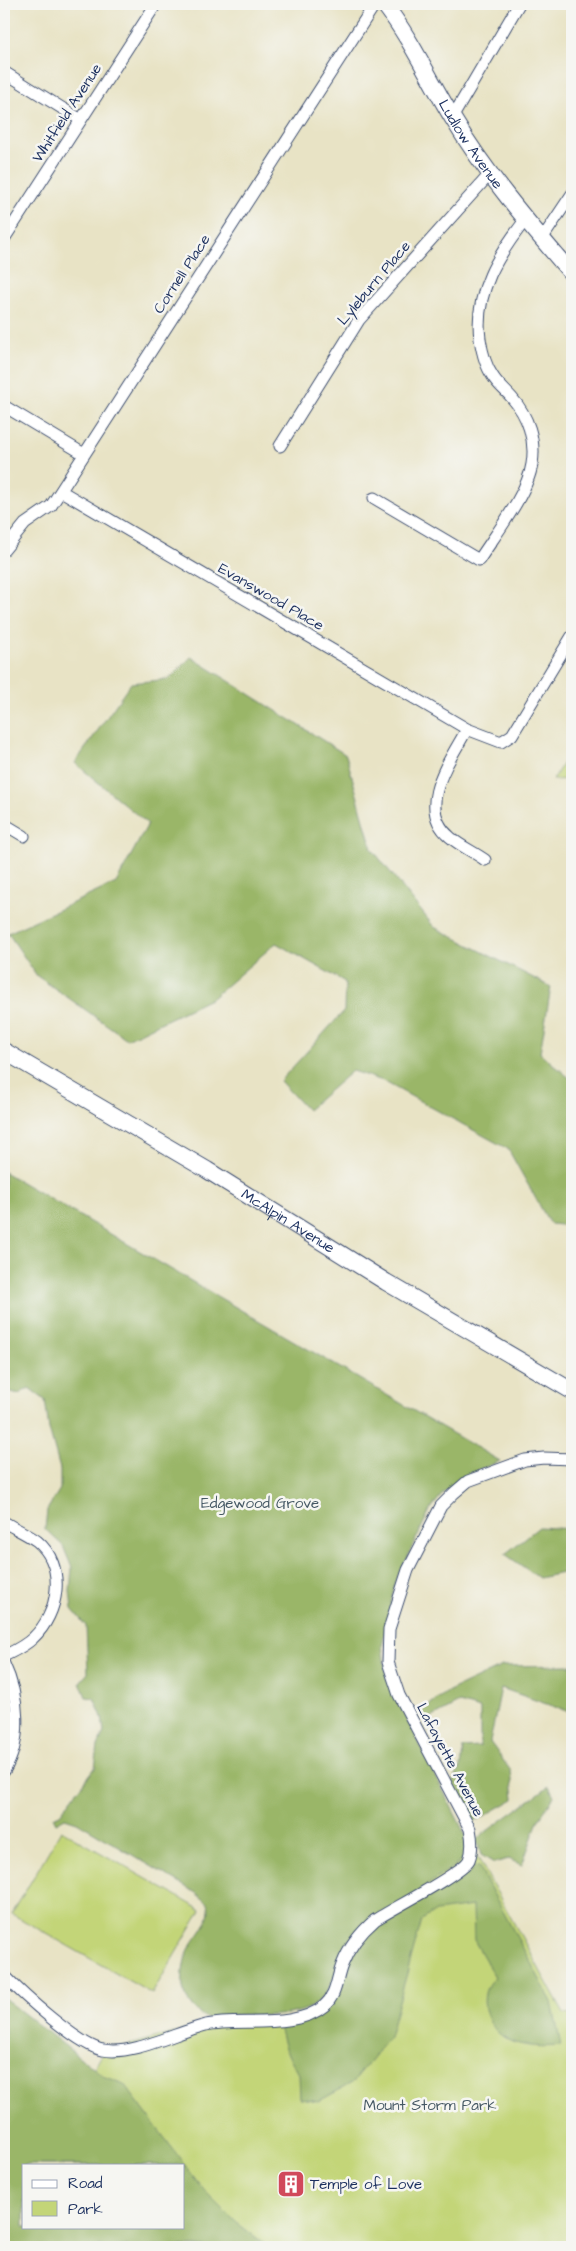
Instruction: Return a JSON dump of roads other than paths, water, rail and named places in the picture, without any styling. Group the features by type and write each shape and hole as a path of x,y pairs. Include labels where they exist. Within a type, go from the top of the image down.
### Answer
{"street":[{"name":"Whitfield Avenue","path":"4,239 156,4"},
{"name":"Cornell Place","path":"4,550 25,524 51,506 375,4"},
{"name":"Ludlow Avenue","path":"384,4 401,27 452,118 490,174 572,274"},
{"path":"452,118 519,4"},
{"path":"4,72 81,120"},
{"name":"Lyleburn Place","path":"280,446 359,320 490,174"},
{"path":"542,239 572,194"},
{"path":"374,498 479,560 526,484 532,465 532,435 519,407 491,374 485,360 479,329 481,299 492,269 507,243 526,219"},
{"path":"4,406 84,454"},
{"name":"Evanswood Place","path":"61,491 467,729 502,742 512,735 572,636"},
{"path":"467,729 438,783 434,804 440,824 449,836 485,860"},
{"path":"4,824 24,836"},
{"name":"McAlpin Avenue","path":"4,1051 208,1170 386,1282 572,1391"},
{"name":"Lafayette Avenue","path":"4,1975 15,1987 82,2041 104,2050 136,2047 205,2025 284,2020 307,2015 325,2005 336,1988 347,1954 364,1929 390,1910 452,1874 469,1861 472,1847 470,1829 399,1695 388,1662 390,1628 400,1589 408,1570 441,1506 468,1481 525,1460 572,1458"},
{"path":"4,1522 37,1541 45,1550 56,1573 56,1587 50,1614 43,1626 22,1646 4,1656"},
{"path":"4,1664 10,1676 16,1709 13,1750 4,1772"}],"place":[{"name":"Temple of Love","path":"291,2184"}],"park label":[{"name":"Edgewood Grove","path":"260,1503"},
{"name":"Mount Storm Park","path":"430,2105"}]}
